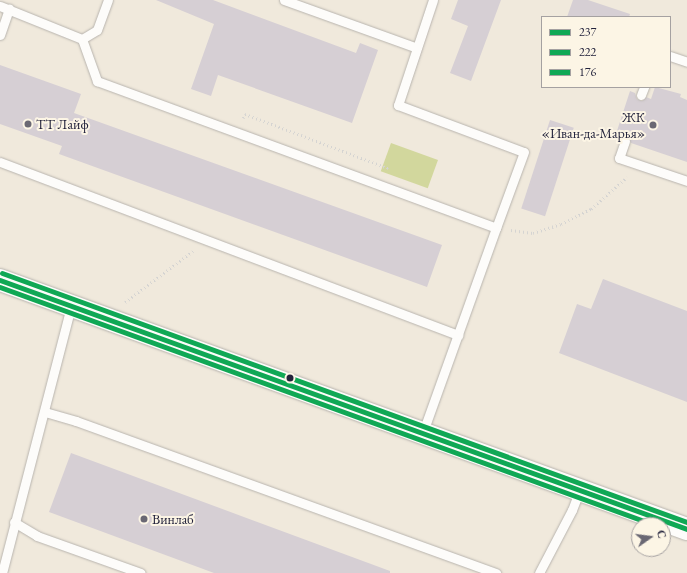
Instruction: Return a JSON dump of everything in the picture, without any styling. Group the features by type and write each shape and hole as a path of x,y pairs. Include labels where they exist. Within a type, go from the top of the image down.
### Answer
{"street":[{"path":"0,280 687,528"}],"lane":[{"path":"82,39 97,30 108,0"},
{"path":"284,0 417,48"},
{"path":"423,432 524,152 398,105 433,0"},
{"path":"0,6 82,39 97,82 496,228"},
{"path":"0,35 9,9"},
{"path":"671,56 687,62"},
{"path":"625,141 619,158 687,181"},
{"path":"0,162 458,335"},
{"path":"2,573 71,306"},
{"path":"44,412 76,421 496,573"},
{"path":"539,573 572,510 580,490"},
{"path":"14,522 37,536 141,573"}],"path":[{"path":"512,230 533,233 561,224 590,209 640,164"},
{"path":"120,306 207,240"}],"green space":[{"path":"391,143 438,160 428,188 381,171"}],"building":[{"path":"156,0 213,0 356,53 360,43 378,50 352,123 218,75 211,96 191,89 214,24"},
{"path":"458,0 501,0 471,81 450,73 468,26 451,19"},
{"path":"573,0 588,0 630,14 629,16 567,16"},
{"path":"0,65 81,94 74,113 442,245 427,287 59,154 62,146 0,124"},
{"name":"ЖК «Иван-да-Марья»","path":"655,88 659,88 681,94 680,97 687,100 687,162 631,143 627,135 620,139 615,137 630,91 635,93 637,99 642,101 646,97 651,99"},
{"path":"550,120 574,128 545,216 521,208"},
{"path":"603,279 687,311 687,402 559,353 577,304 591,309"},
{"path":"71,453 390,571 390,573 214,573 49,512"}],"transit line":[{"name":"176","path":"2,273 687,522"},
{"name":"237","path":"0,280 687,529"},
{"name":"222","path":"0,287 633,517"}],"place":[{"name":"ТТ Лайф","path":"28,124"},
{"name":"ЖК «Иван-да-Марья»","path":"653,125"},
{"name":"Винлаб","path":"144,519"}]}
